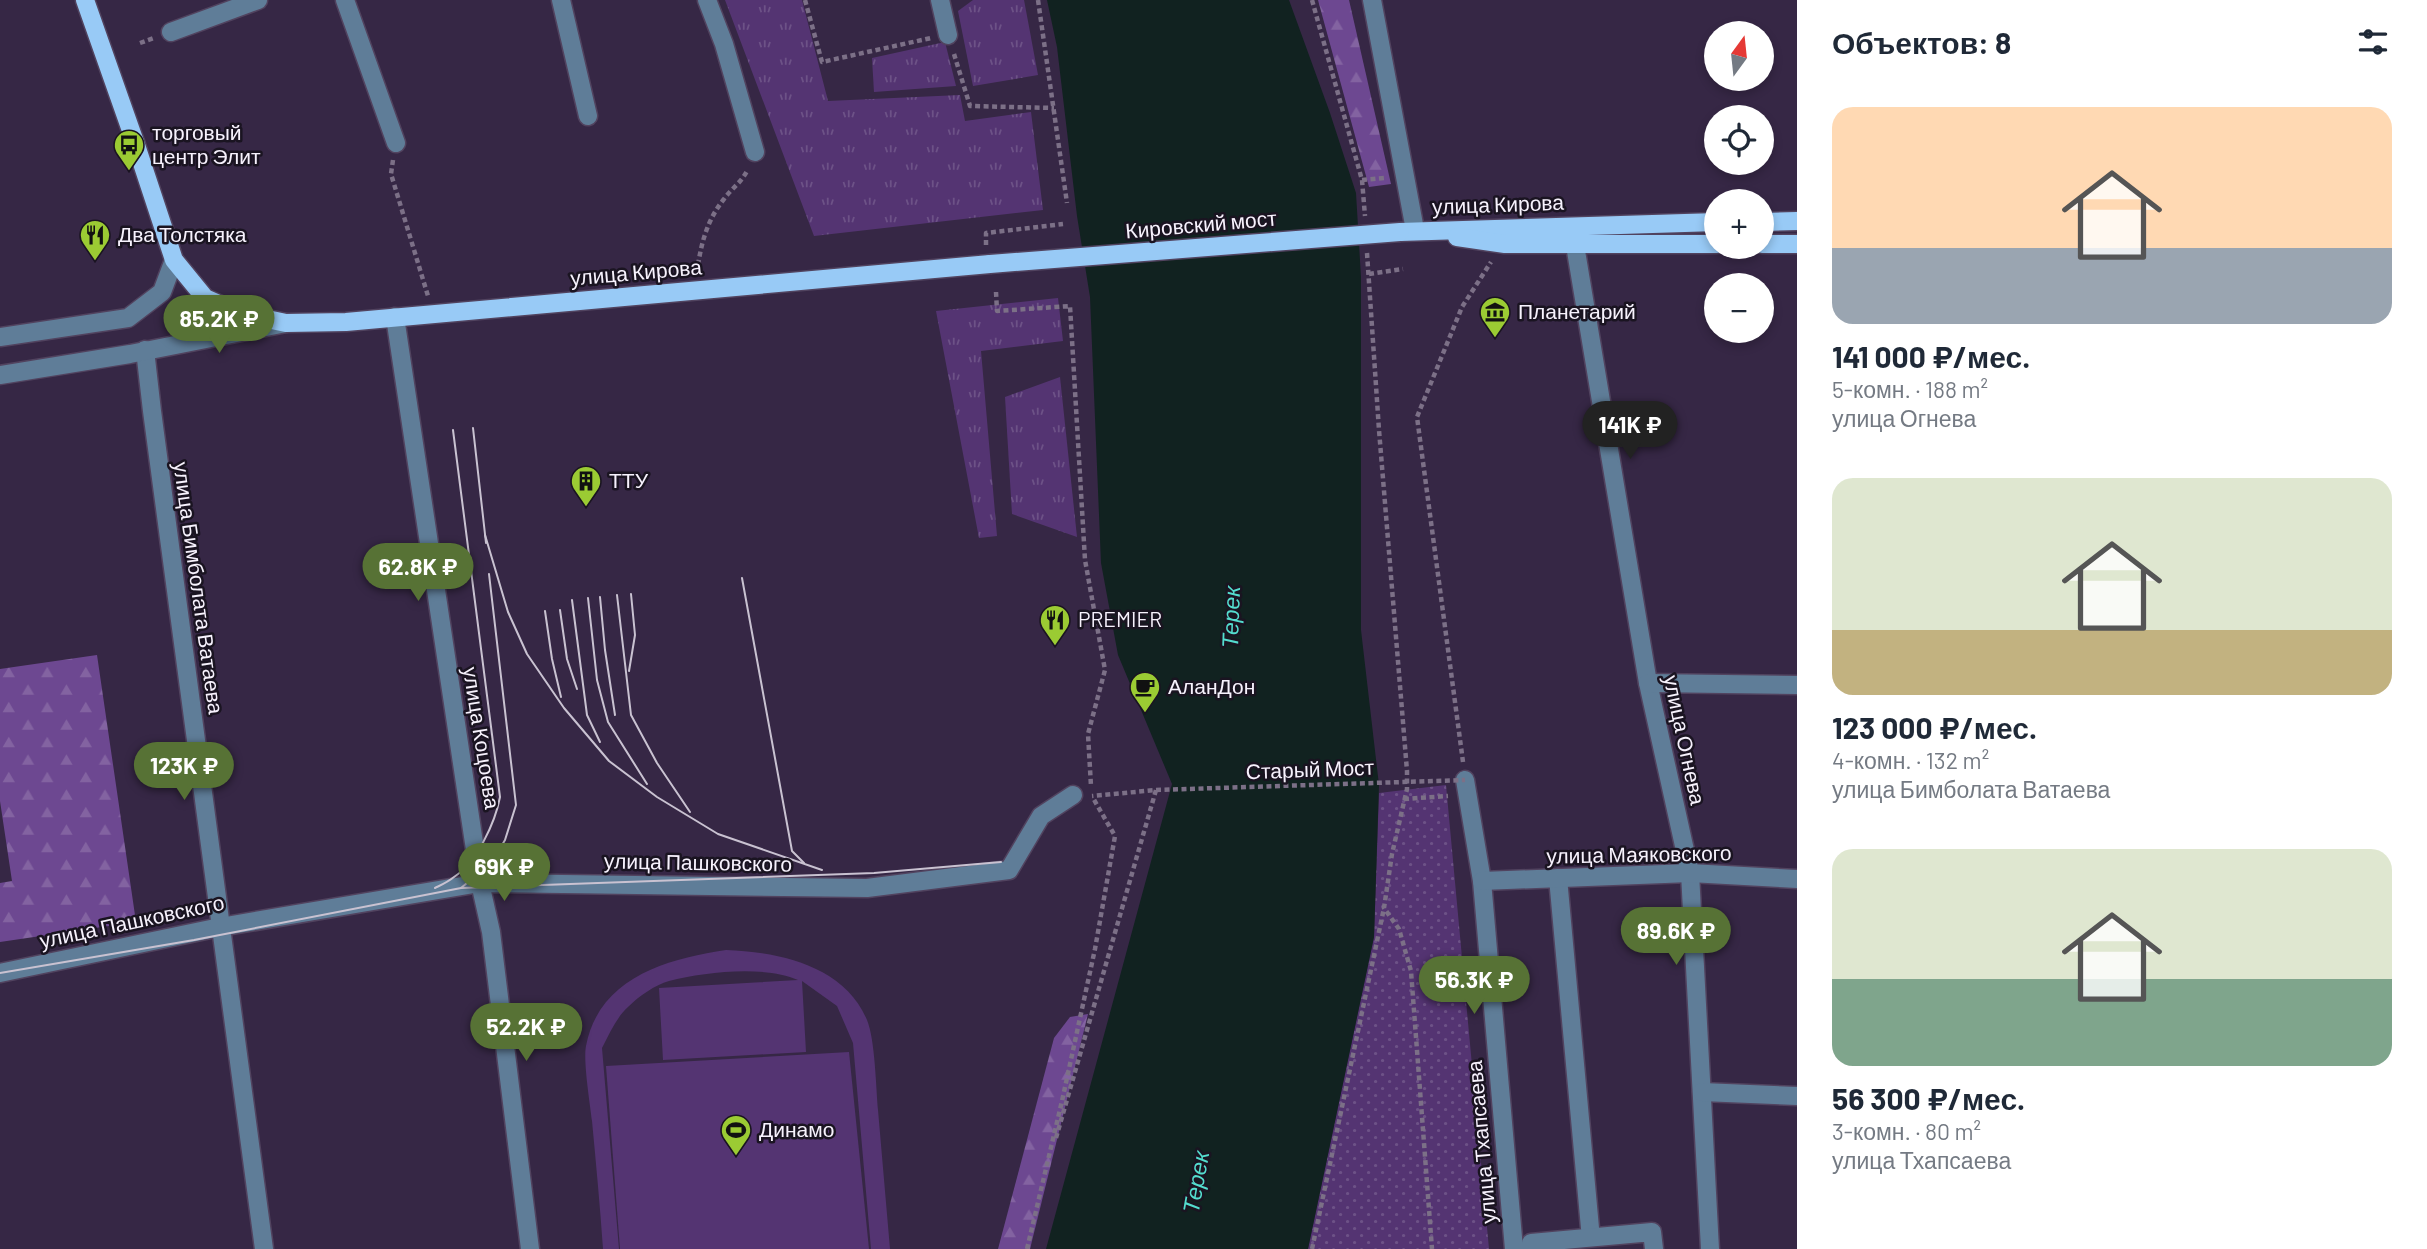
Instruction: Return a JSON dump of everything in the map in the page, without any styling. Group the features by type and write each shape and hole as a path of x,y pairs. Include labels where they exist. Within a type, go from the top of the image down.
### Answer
{"main road":[{"path":"85,0 174,260"},
{"path":"1774,222 1797,221"},
{"name":"улица Кирова","path":"1408,231 1704,222"},
{"name":"улица Кирова","path":"1408,231 1505,244 1704,244"},
{"name":"Кировский мост","path":"990,264 1408,231"},
{"path":"1774,244 1797,244"},
{"name":"улица Кирова","path":"174,260 205,298 239,313 285,323 346,322 990,264"}],"street":[{"path":"171,32 258,0"},
{"path":"345,0 396,142"},
{"path":"561,0 588,116"},
{"path":"706,0 724,44 755,152"},
{"path":"940,0 948,35"},
{"path":"1372,0 1408,231"},
{"name":"улица Огнева","path":"1575,245 1648,683 1690,873 1710,1249"},
{"path":"0,337 128,317 162,292 174,260"},
{"name":"улица Коцоева","path":"395,317 480,883 491,932 530,1249"},
{"name":"улица Кирова","path":"0,375 285,323"},
{"name":"улица Бимболата Ватаева","path":"145,350 264,1249"},
{"path":"1648,683 1797,685"},
{"name":"улица Тхапсаева","path":"1465,780 1482,881 1514,1249"},
{"name":"улица Пашковского","path":"0,972 220,927 480,883 867,888 1009,870 1041,816 1073,796"},
{"name":"улица Маяковского","path":"1482,881 1690,873 1797,879"},
{"path":"1558,878 1590,1227"},
{"path":"1702,1092 1797,1096"},
{"path":"1531,1249 1531,1243 1652,1231 1654,1249"}],"path":[{"path":"805,0 822,62 948,35 970,106 1054,108"},
{"path":"1038,0 1067,203"},
{"path":"1312,0 1362,180 1365,220"},
{"path":"698,265 703,235 723,199 744,178 755,152"},
{"path":"391,174 433,314"},
{"path":"986,245 986,233 1063,224"},
{"path":"1465,780 1417,417 1462,307 1484,271 1505,244"},
{"path":"1312,1249 1407,787 1402,690 1379,430 1367,247"},
{"path":"1369,274 1403,269"},
{"path":"996,292 997,311 1070,306"},
{"name":"Старый Мост","path":"1156,790 1465,780"},
{"path":"1035,1213 1156,790 1073,796"},
{"path":"1404,799 1447,796"},
{"path":"1384,908 1399,929 1411,971 1432,1249"}],"green space":[{"path":"725,0 802,0 828,101 960,95 965,121 1031,112 1043,210 814,236"},
{"path":"973,0 1024,0 1038,75 973,86 958,11"},
{"path":"1318,0 1349,0 1391,184 1369,187"},
{"path":"945,42 956,86 874,92 872,58"},
{"path":"1058,298 1063,341 981,351 997,536 979,538 936,311"},
{"path":"1060,377 1077,537 1012,514 1005,397"},
{"path":"97,655 136,922 0,942 0,883 12,881 0,801 0,669"},
{"path":"1446,785 1489,1249 1308,1249 1374,937 1379,793"},
{"path":"726,950 767,954 807,965 826,974 843,986 867,1020 875,1064 890,1249 871,1249 853,1043 837,1006 802,981 806,1052 663,1060 659,988 798,980 784,975 751,971 699,975 664,983 647,991 632,1003 611,1031 602,1048 619,1249 603,1249 585,1062 586,1046 593,1023 605,1004 620,988 638,976 681,959"},
{"path":"1088,1014 1030,1249 998,1249 1054,1038 1070,1017"},
{"name":"Динамо","path":"849,1052 869,1249 620,1249 606,1066"}],"water":[{"name":"Терек","path":"1047,0 1289,0 1356,193 1361,277 1361,630 1379,785 1374,937 1308,1249 1046,1249 1172,784 1118,655 1101,563 1090,297 1077,216 1057,47"}],"tram line":[{"path":"473,428 486,543"},
{"path":"435,888 470,862 489,830 500,797 453,430"},
{"path":"485,535 508,612 527,654 564,708 609,761 657,797 718,834 822,870"},
{"path":"461,888 492,862 505,840 516,805 489,574"},
{"path":"742,578 792,851 804,863"},
{"path":"629,671 635,635 631,594"},
{"path":"617,595 631,715 657,763 690,812"},
{"path":"600,597 615,715"},
{"path":"588,598 597,680 608,722 647,784"},
{"path":"572,600 587,715 600,742"},
{"path":"560,610 567,659 577,689"},
{"path":"545,611 561,697"},
{"path":"0,973 194,940 461,888 874,873 1001,862"}],"place":[{"name":"торговый центр Элит","path":"129,172"},
{"name":"Два Толстяка","path":"95,262"},
{"name":"Планетарий","path":"1495,339"},
{"name":"ТТУ","path":"586,508"},
{"name":"PREMIER","path":"1055,647"},
{"name":"АланДон","path":"1145,714"},
{"name":"Динамо","path":"736,1157"}]}
